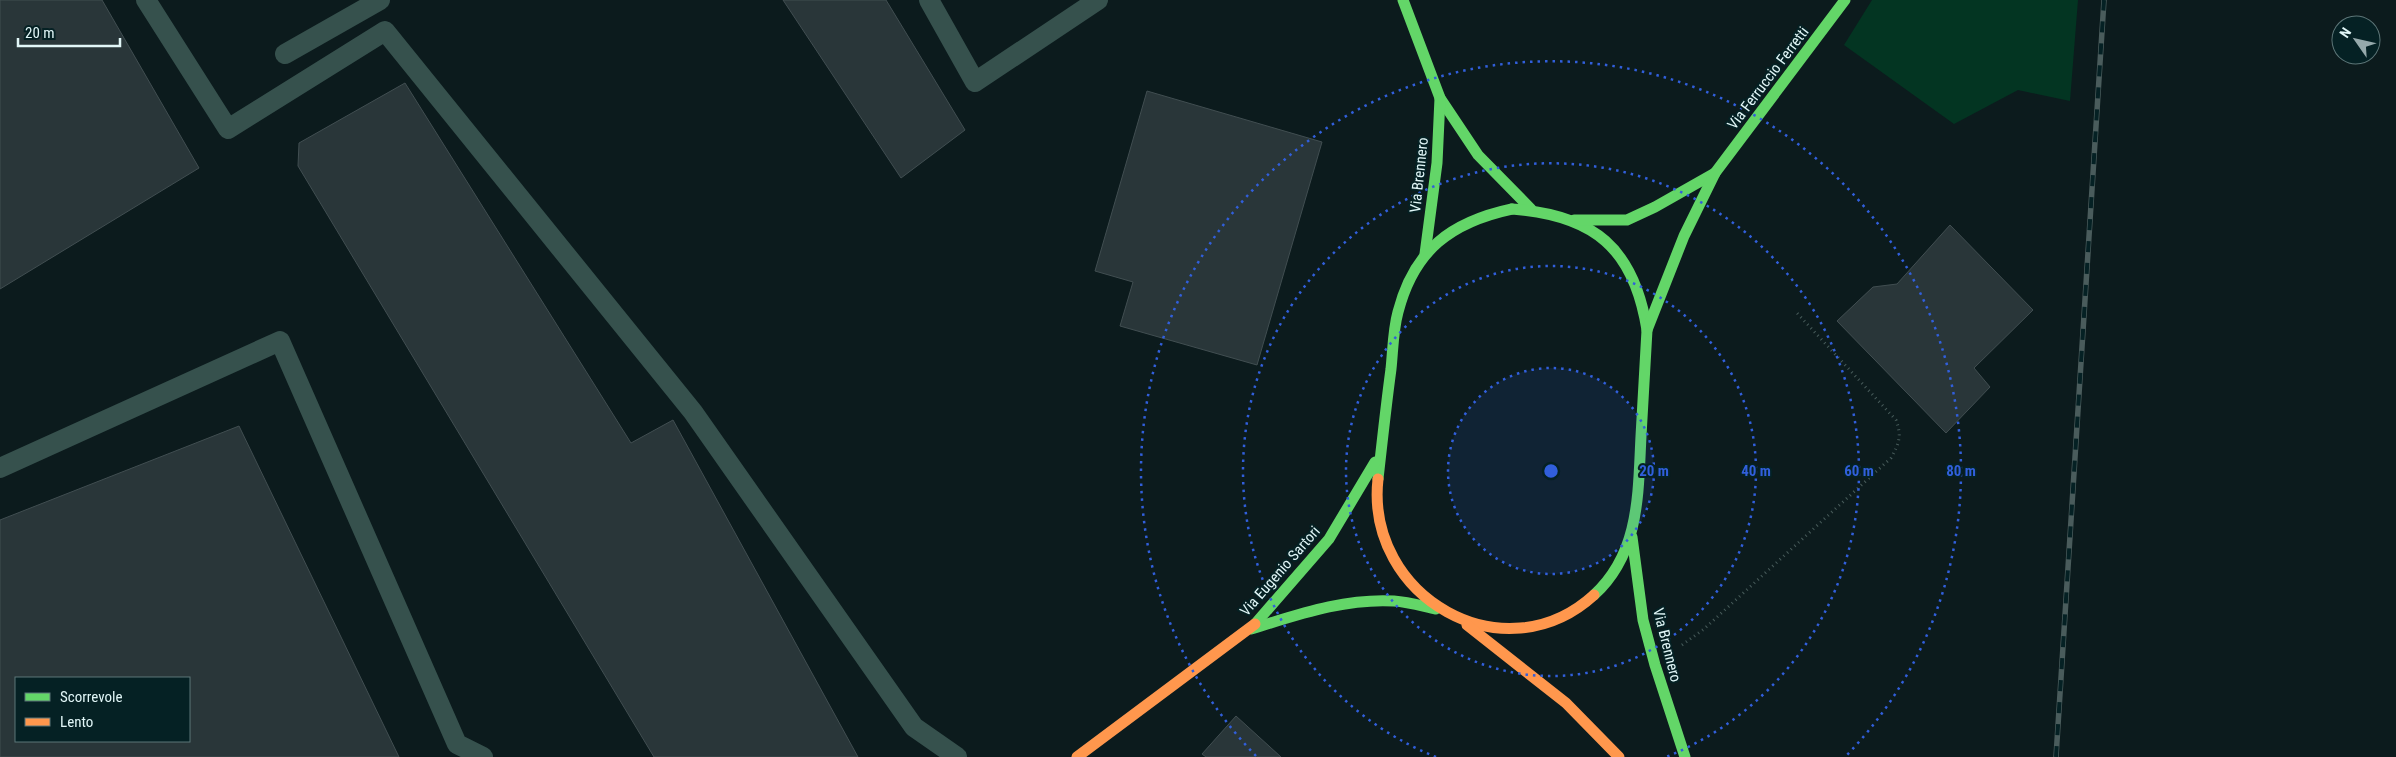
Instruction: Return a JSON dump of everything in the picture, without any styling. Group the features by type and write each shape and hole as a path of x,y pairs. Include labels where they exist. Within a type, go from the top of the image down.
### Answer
{"main road":[{"name":"Via Brennero","path":"1404,0 1440,98 1478,155 1531,209"},
{"name":"Via Ferruccio Ferretti","path":"1647,330 1684,236 1715,173 1845,0"},
{"name":"Via Brennero","path":"1425,254 1437,163 1440,98"},
{"name":"Via Ferruccio Ferretti","path":"1574,220 1627,220 1655,207 1715,173"},
{"path":"1531,209 1551,212 1574,220 1604,239 1630,270 1640,293 1647,330 1638,507 1632,538 1622,560 1608,580 1594,596 1577,608 1559,618 1540,624 1508,629 1485,627 1462,621 1439,610 1418,594 1400,574 1384,543 1376,504 1380,454 1397,314 1408,280 1425,254 1439,240 1473,218 1493,212 1531,209"},
{"name":"Via Eugenio Sartori","path":"1076,757 1249,630 1303,572 1328,539 1380,454"},
{"name":"Via Brennero","path":"1632,538 1643,620 1655,665 1685,757"},
{"name":"Via Eugenio Sartori","path":"1249,630 1318,609 1347,603 1394,601 1439,610"},
{"path":"1462,621 1541,680 1604,740 1619,757"}],"lane":[{"path":"146,0 228,129 385,31 693,412 914,727 957,757"},
{"path":"285,54 380,0"},
{"path":"929,0 975,82 1098,0"},
{"path":"0,468 280,340 457,744 483,757"}],"path":[{"path":"1655,665 1704,629 1891,458 1898,446 1901,433 1896,420 1797,313"}],"green space":[{"path":"1872,0 2078,0 2070,101 2018,90 1954,124 1844,45"}],"building":[{"path":"0,0 102,0 199,168 0,289"},
{"path":"783,0 886,0 965,130 901,178"},
{"path":"405,83 631,443 673,420 858,757 654,757 298,166 299,143"},
{"path":"1147,91 1322,142 1257,365 1120,326 1133,282 1095,271"},
{"path":"1950,225 2033,310 1974,368 1990,387 1946,433 1837,321 1873,287 1897,284"},
{"path":"239,426 399,757 0,757 0,520"},
{"path":"1236,716 1281,757 1206,757 1202,754"}],"railway":[{"path":"2056,757 2104,0"}],"traffic: fast":[{"path":"1403,0 1440,98 1478,155 1531,209"},
{"path":"1647,330 1684,236 1715,173 1845,0"},
{"path":"1425,254 1437,163 1440,98"},
{"path":"1574,220 1627,220 1655,207 1715,173"},
{"path":"1512,209 1566,219 1587,228 1605,241 1620,257 1632,277 1641,302 1647,330 1639,479 1634,521 1620,561 1609,578 1594,595"},
{"path":"1378,479 1395,326 1405,290 1414,272 1438,242 1453,231 1471,222 1512,209"},
{"path":"1255,624 1329,539 1375,462"},
{"path":"1632,537 1643,620 1655,665 1685,757"},
{"path":"1251,629 1321,609 1357,602 1394,601 1436,609"}],"traffic: slow":[{"path":"1378,479 1380,521 1394,558 1417,589 1447,612 1483,625 1520,628 1558,618 1594,595"},
{"path":"1077,757 1255,624"},
{"path":"1467,625 1566,703 1619,757"}]}
